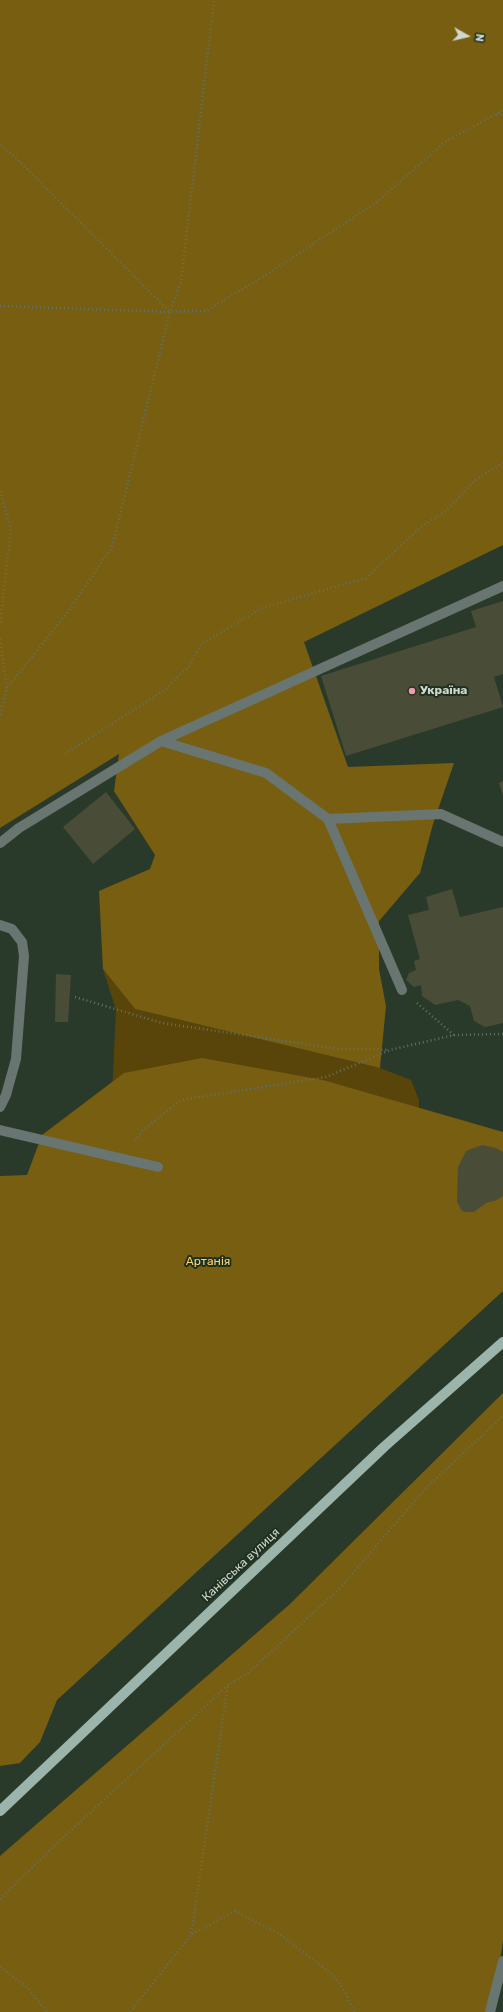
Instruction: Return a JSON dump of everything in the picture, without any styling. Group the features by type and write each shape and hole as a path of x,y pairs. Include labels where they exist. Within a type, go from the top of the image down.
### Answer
{"main road":[{"name":"Канівська вулиця","path":"0,1811 385,1446 503,1342"}],"street":[{"path":"0,843 19,828 161,741 503,586"},
{"path":"161,741 266,773 328,819 402,990"},
{"path":"328,819 441,814 503,842"},
{"path":"0,925 12,929 16,933 22,942 24,956 16,1059 6,1095 0,1107"},
{"path":"0,1130 158,1167"},
{"path":"490,2012 503,1961"}],"path":[{"path":"7,688 67,613 112,547 170,312 181,281 214,0"},
{"path":"0,306 170,312 206,311 274,270 377,202 445,142 503,110"},
{"path":"492,116 503,113"},
{"path":"0,144 15,157 170,312"},
{"path":"65,754 163,691 189,666 201,644 262,608 366,578 422,526 446,511 475,480 503,463"},
{"path":"0,492 11,529 0,623"},
{"path":"0,639 7,688 0,716"},
{"path":"402,990 454,1035"},
{"path":"75,998 162,1023 339,1049 370,1048 390,1050"},
{"path":"121,1158 142,1131 181,1100 326,1077 390,1050 454,1035 503,1034"},
{"path":"0,1900 51,1849 229,1684 247,1674 341,1587 425,1489 503,1416"},
{"path":"192,1935 229,1684"},
{"path":"130,2012 192,1935 235,1911 281,1935 333,1975 345,1992 352,2011 356,2012"},
{"path":"0,1967 28,1988 47,2012"}],"shaded area":[{"path":"103,969 135,1009 380,1068 411,1080 419,1100 419,1137 110,1137 116,1010"}],"green space":[{"path":"0,0 503,0 503,545 304,642 348,767 454,763 433,824 420,873 379,921 379,969 386,1006 380,1068 135,1009 103,969 99,891 150,869 155,855 114,791 119,754 0,828"},
{"name":"Артанія","path":"202,1058 323,1080 503,1132 503,1291 57,1700 40,1742 20,1763 0,1766 0,1176 27,1175 42,1135 124,1073"},
{"path":"503,1393 503,1940 493,2012 0,2012 0,1856 290,1604"}],"building":[{"name":"Україна","path":"503,601 503,674 494,677 503,707 346,756 321,676 476,627 471,611"},
{"path":"503,781 503,796 499,783"},
{"path":"106,792 135,829 93,864 63,827"},
{"path":"452,889 460,917 503,907 503,1023 485,1027 474,1021 470,1006 458,1000 435,1005 422,996 421,985 414,987 406,980 409,973 416,970 414,961 420,959 408,915 429,910 426,897"},
{"path":"56,974 71,975 68,1022 55,1022"},
{"path":"482,1145 496,1148 503,1152 503,1196 497,1200 486,1203 474,1212 462,1211 457,1202 458,1167 466,1151"}],"place":[{"name":"Україна","path":"412,691"}]}
